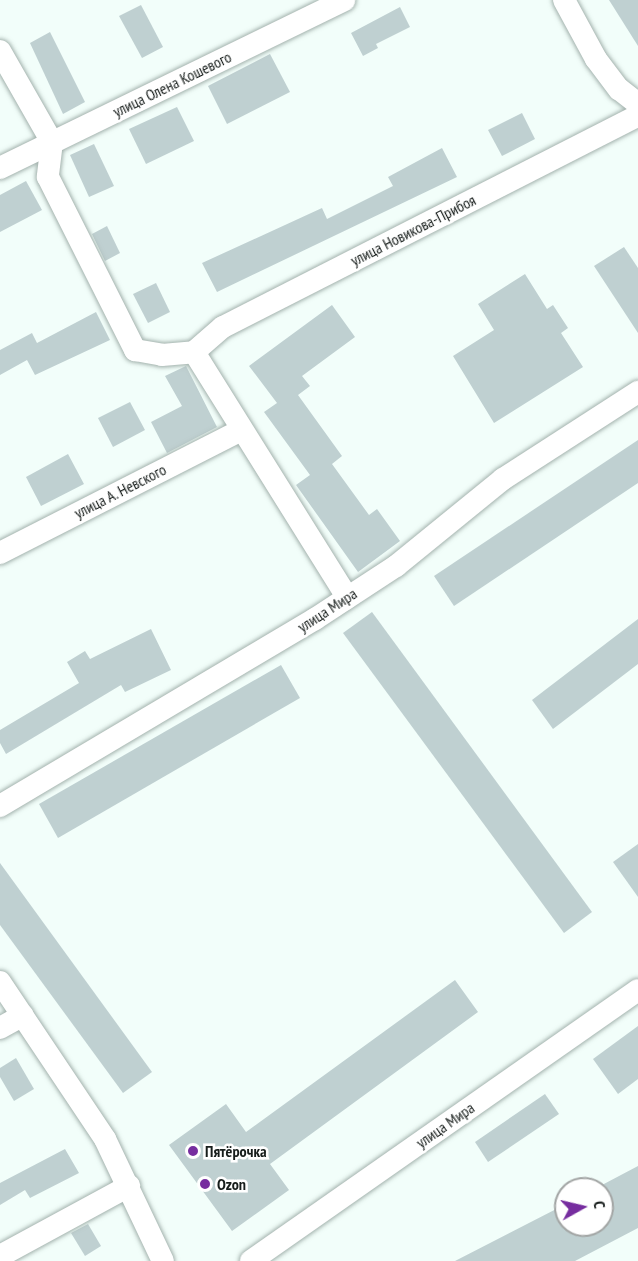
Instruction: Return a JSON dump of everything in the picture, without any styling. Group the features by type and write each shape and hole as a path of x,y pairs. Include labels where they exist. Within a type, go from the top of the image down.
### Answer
{"street":[{"name":"улица Олена Кошевого","path":"0,168 344,0"},
{"path":"564,0 596,59 619,89 638,104"},
{"path":"0,51 52,142 48,177 135,350 162,355 194,352 347,597"},
{"name":"улица Новикова-Прибоя","path":"194,352 223,327 638,116"},
{"name":"улица Мира","path":"0,806 396,566 503,479 638,392"},
{"name":"улица А. Невского","path":"0,553 241,430"},
{"path":"0,982 105,1139 163,1261"},
{"name":"улица Мира","path":"251,1261 638,990"},
{"path":"0,1028 23,1015"},
{"path":"0,1256 129,1186"}],"building":[{"path":"609,0 638,0 638,46"},
{"path":"141,5 163,47 142,58 119,16"},
{"path":"400,7 410,27 376,44 378,48 363,56 351,33"},
{"path":"50,32 85,102 63,114 30,43"},
{"path":"270,54 290,92 227,124 208,86"},
{"path":"177,107 194,141 146,164 129,129"},
{"path":"522,113 535,139 502,156 488,130"},
{"path":"94,144 114,186 89,197 70,155"},
{"path":"442,148 457,177 217,292 202,263 322,208 327,219 393,186 388,177"},
{"path":"26,181 42,210 0,232 0,195"},
{"path":"107,226 120,253 105,261 92,234"},
{"path":"624,247 638,268 638,333 594,266"},
{"path":"525,274 547,309 553,305 568,328 561,333 583,367 494,423 453,356 494,330 478,304"},
{"path":"156,283 170,312 148,323 133,294"},
{"path":"332,305 355,337 302,376 310,386 298,395 342,456 332,464 369,515 377,509 400,541 358,572 296,485 310,475 264,412 277,403 249,366"},
{"path":"96,312 110,340 35,375 27,360 0,375 0,350 32,333 37,343"},
{"path":"186,366 217,427 167,453 151,422 182,406 165,376"},
{"path":"130,402 145,430 113,447 98,418"},
{"path":"638,440 638,483 454,606 434,576"},
{"path":"68,454 84,484 41,506 26,477"},
{"path":"372,612 592,912 564,933 343,633"},
{"path":"638,619 638,664 553,729 532,700"},
{"path":"151,629 171,670 125,692 121,685 6,754 0,743 0,730 79,683 67,662 85,651 90,659"},
{"path":"281,665 300,698 58,838 39,804"},
{"path":"638,844 638,897 613,862"},
{"path":"0,863 152,1072 123,1093 0,925"},
{"path":"455,980 478,1012 270,1164 289,1190 232,1231 169,1145 226,1104 246,1132"},
{"path":"638,1026 638,1079 618,1094 593,1059"},
{"path":"16,1058 34,1089 14,1101 0,1077 0,1068"},
{"path":"545,1094 559,1114 488,1162 475,1142"},
{"path":"65,1149 79,1173 30,1198 25,1190 0,1205 0,1183"},
{"path":"638,1166 638,1228 575,1261 455,1261 554,1210 554,1237 614,1237 614,1179"},
{"path":"88,1224 101,1246 85,1256 71,1233"}],"place":[{"name":"Пятёрочка","path":"193,1151"},
{"name":"Ozon","path":"205,1184"}]}
